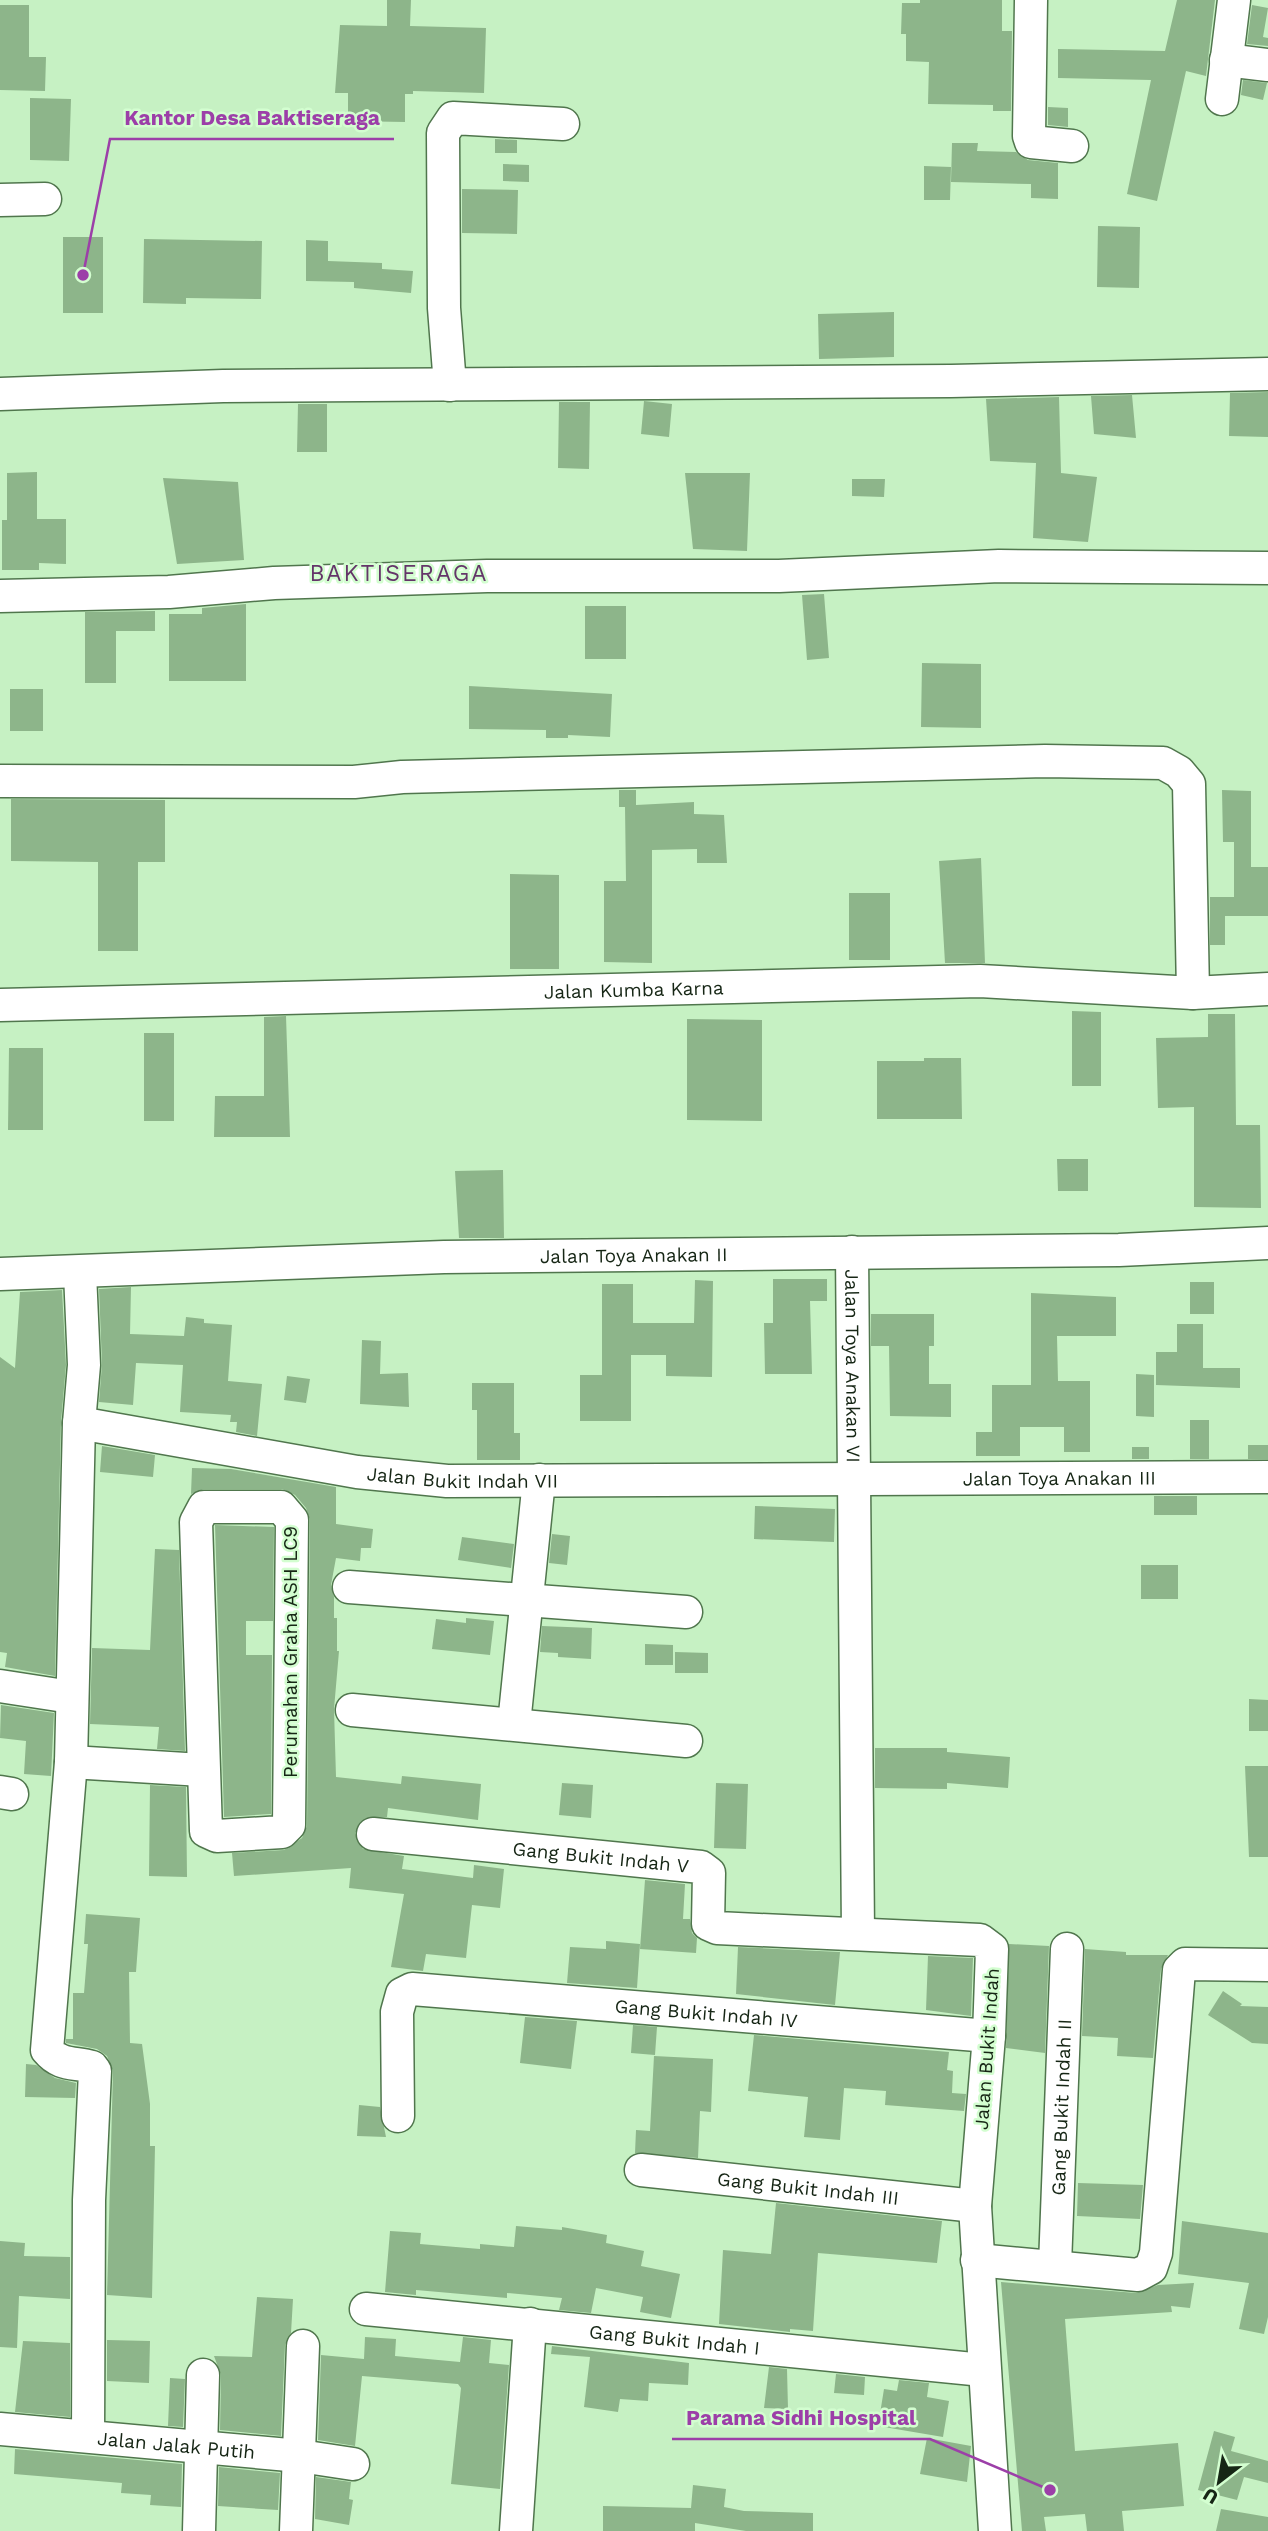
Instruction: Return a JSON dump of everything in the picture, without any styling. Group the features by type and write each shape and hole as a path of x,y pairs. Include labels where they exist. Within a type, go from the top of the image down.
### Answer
{"street":[{"path":"1031,0 1029,135 1031,142 1037,144 1072,146"},
{"path":"1222,99 1234,0"},
{"path":"1226,60 1268,65"},
{"path":"450,385 444,308 443,133 453,118 563,124"},
{"path":"0,200 45,198"},
{"path":"0,394 223,386 1268,374"},
{"path":"0,596 169,592 274,583 487,576 779,576 999,566 1268,568"},
{"path":"0,781 354,782 402,777 695,772 784,766 1045,761 1163,764 1179,772 1189,784 1193,993"},
{"name":"Jalan Kumba Karna","path":"0,1005 980,981 1193,993 1268,989"},
{"name":"Jalan Toya Anakan II","path":"0,1274 444,1257 1119,1250 1268,1243"},
{"name":"Jalan Toya Anakan VI","path":"852,1252 852,1478"},
{"path":"80,1273 84,1365 79,1423 71,1762 47,2050 62,2063 82,2064 95,2071 89,2200 88,2436"},
{"name":"Jalan Bukit Indah VII","path":"79,1423 357,1472 447,1480 852,1478"},
{"name":"Jalan Toya Anakan III","path":"852,1478 1268,1477"},
{"path":"852,1478 858,1933"},
{"path":"514,1724 539,1480"},
{"name":"Perumahan Graha ASH LC9","path":"204,1507 281,1507 292,1520 287,1830 210,1834 206,1831 202,1770 196,1522 204,1507"},
{"path":"349,1587 686,1612"},
{"path":"0,1686 71,1698"},
{"path":"352,1710 686,1741"},
{"path":"71,1762 202,1770"},
{"name":"Gang Bukit Indah V","path":"373,1834 693,1865 709,1873 708,1924 712,1927 858,1933"},
{"name":"Jalan Bukit Indah","path":"858,1933 980,1940 988,1945 994,1954 975,2206 995,2531"},
{"name":"Gang Bukit Indah II","path":"1055,2265 1067,1948"},
{"path":"977,2260 1055,2265 1138,2275 1151,2268 1156,2253 1178,1970 1185,1964 1268,1965"},
{"name":"Gang Bukit Indah IV","path":"398,2116 397,2012 402,1994 407,1990 424,1988 989,2036"},
{"name":"Gang Bukit Indah III","path":"641,2170 975,2206"},
{"name":"Gang Bukit Indah I","path":"366,2309 983,2370"},
{"path":"516,2531 530,2324"},
{"path":"296,2531 303,2346"},
{"path":"199,2531 204,2375"},
{"name":"Jalan Jalak Putih","path":"0,2428 300,2456 353,2464"}],"building":[{"path":"387,0 411,0 410,26 486,28 484,93 413,91 413,94 405,94 405,122 348,121 348,93 335,93 340,25 387,26"},
{"path":"920,0 1002,0 1002,31 1012,31 1011,111 993,111 993,105 928,104 929,62 906,61 906,34 901,34 902,3 920,3"},
{"path":"1177,0 1215,0 1206,76 1186,71 1157,201 1127,194 1151,80 1058,78 1058,49 1165,51"},
{"path":"0,5 29,5 29,57 46,57 45,91 0,90"},
{"path":"1252,5 1268,8 1263,37 1268,38 1268,46 1247,44"},
{"path":"1243,80 1267,83 1263,100 1241,95"},
{"path":"30,98 71,99 69,161 30,160"},
{"path":"1048,107 1068,108 1068,127 1048,125"},
{"path":"495,139 517,140 517,153 495,153"},
{"path":"952,143 978,143 977,151 1016,152 1028,160 1058,163 1058,199 1031,198 1031,184 951,182"},
{"path":"503,164 529,165 529,182 503,181"},
{"path":"924,166 951,167 950,200 924,200"},
{"path":"462,189 518,190 517,234 462,233"},
{"path":"1098,226 1140,227 1139,288 1097,287"},
{"path":"63,237 103,237 103,313 63,313"},
{"path":"144,239 262,241 261,299 186,298 186,304 143,303"},
{"path":"306,240 328,241 328,261 382,263 382,269 413,271 411,293 354,288 354,282 306,281"},
{"path":"894,312 894,357 819,359 818,314"},
{"path":"1268,392 1268,437 1229,436 1230,393"},
{"path":"1132,395 1136,438 1094,434 1091,396"},
{"path":"1059,397 1061,473 1097,477 1088,542 1033,538 1036,463 990,461 986,399"},
{"path":"644,401 672,404 669,437 641,434"},
{"path":"559,402 590,402 589,469 558,468"},
{"path":"298,404 327,404 327,452 297,452"},
{"path":"37,472 37,519 66,519 66,564 39,563 39,570 2,570 2,520 7,520 7,473"},
{"path":"685,473 750,473 747,551 693,549"},
{"path":"163,478 238,482 244,560 177,564"},
{"path":"852,479 885,479 884,497 852,496"},
{"path":"824,594 829,658 807,660 802,595"},
{"path":"246,604 246,681 169,681 169,614 202,614 202,608"},
{"path":"585,606 626,606 626,659 585,659"},
{"path":"155,611 155,631 116,631 116,683 85,683 85,612"},
{"path":"922,663 981,664 981,728 921,727"},
{"path":"469,686 612,694 610,737 568,735 568,738 546,738 546,730 469,729"},
{"path":"10,689 43,689 43,731 10,731"},
{"path":"619,790 636,790 636,805 694,802 694,814 724,815 727,863 697,863 697,849 652,850 652,963 604,962 604,881 626,881 625,807 619,807"},
{"path":"1222,790 1251,791 1251,867 1268,867 1268,916 1225,916 1225,945 1210,945 1210,897 1234,897 1234,842 1223,842"},
{"path":"11,799 165,800 165,862 138,862 138,951 98,951 98,862 11,861"},
{"path":"981,858 985,963 945,963 939,861"},
{"path":"510,874 559,875 559,969 510,969"},
{"path":"849,893 890,893 890,960 849,960"},
{"path":"1072,1011 1101,1012 1101,1086 1072,1086"},
{"path":"1208,1014 1235,1014 1236,1125 1260,1125 1261,1208 1194,1207 1194,1107 1158,1108 1156,1038 1208,1037"},
{"path":"286,1016 290,1137 214,1137 215,1096 264,1096 264,1017"},
{"path":"687,1019 762,1020 762,1121 687,1120"},
{"path":"144,1033 174,1033 174,1121 144,1121"},
{"path":"9,1048 43,1048 43,1130 8,1130"},
{"path":"924,1058 961,1058 962,1119 877,1119 877,1061 924,1061"},
{"path":"1057,1159 1088,1159 1088,1191 1058,1191"},
{"path":"503,1170 504,1238 459,1238 455,1171"},
{"path":"773,1279 827,1279 827,1301 810,1301 812,1374 765,1374 764,1323 773,1323"},
{"path":"695,1280 713,1281 712,1377 666,1376 666,1355 631,1355 631,1421 580,1421 580,1375 602,1375 602,1284 633,1284 633,1323 694,1323"},
{"path":"1190,1282 1214,1282 1214,1314 1190,1314"},
{"path":"131,1287 130,1334 184,1336 186,1317 204,1319 204,1323 232,1325 228,1381 262,1384 257,1436 236,1432 237,1422 230,1422 231,1415 180,1412 183,1365 136,1363 133,1405 99,1402 102,1364 99,1289"},
{"path":"62,1290 66,1365 61,1422 55,1676 5,1667 7,1653 0,1652 0,1357 15,1368 20,1292"},
{"path":"1031,1293 1116,1297 1116,1336 1057,1336 1058,1381 1090,1381 1090,1452 1064,1452 1064,1427 1020,1427 1020,1456 976,1456 976,1432 992,1432 992,1385 1031,1385"},
{"path":"871,1314 934,1314 934,1346 929,1346 929,1384 951,1384 951,1417 890,1416 889,1346 871,1346"},
{"path":"1177,1324 1203,1324 1203,1368 1240,1368 1240,1388 1156,1385 1156,1352 1177,1352"},
{"path":"362,1340 381,1341 380,1374 408,1373 409,1407 360,1404"},
{"path":"1136,1374 1154,1375 1154,1417 1136,1416"},
{"path":"287,1376 310,1379 306,1403 284,1400"},
{"path":"472,1383 514,1383 514,1433 520,1433 520,1460 477,1460 477,1410 472,1410"},
{"path":"1190,1420 1209,1420 1209,1459 1190,1459"},
{"path":"1248,1445 1268,1445 1268,1459 1248,1459"},
{"path":"102,1446 155,1455 153,1477 100,1472"},
{"path":"1132,1447 1149,1447 1149,1459 1132,1459"},
{"path":"192,1468 231,1469 336,1487 336,1524 373,1529 371,1548 361,1548 360,1561 336,1558 331,1585 339,1651 334,1709 336,1777 401,1784 402,1776 481,1784 478,1820 388,1808 387,1817 365,1818 355,1833 363,1849 404,1856 402,1869 473,1878 474,1865 504,1869 500,1908 472,1905 466,1958 426,1954 423,1971 391,1967 404,1894 349,1888 351,1868 234,1876 232,1853 284,1850 302,1838 307,1826 310,1520 306,1508 295,1495 282,1489 204,1489 191,1494"},
{"path":"1154,1496 1197,1496 1197,1515 1154,1515"},
{"path":"755,1506 835,1509 834,1542 754,1539"},
{"path":"215,1525 274,1527 273,1621 246,1621 246,1655 272,1655 271,1814 224,1817"},
{"path":"552,1534 570,1536 567,1565 549,1563"},
{"path":"462,1537 514,1544 511,1568 458,1560"},
{"path":"155,1549 179,1550 185,1751 157,1749 159,1727 90,1724 92,1648 150,1650"},
{"path":"1141,1565 1178,1565 1178,1599 1141,1599"},
{"path":"466,1618 494,1621 490,1655 432,1649 436,1619 466,1623"},
{"path":"542,1626 592,1628 591,1659 558,1657 558,1653 540,1652"},
{"path":"645,1644 673,1645 673,1665 645,1665"},
{"path":"675,1652 708,1653 708,1673 675,1673"},
{"path":"1249,1699 1268,1700 1268,1731 1249,1731"},
{"path":"1,1705 54,1713 51,1776 24,1774 26,1741 0,1738"},
{"path":"875,1748 947,1748 947,1752 1010,1757 1008,1788 947,1783 947,1789 875,1788"},
{"path":"1245,1766 1268,1766 1268,1857 1249,1857"},
{"path":"562,1783 593,1785 591,1818 559,1815"},
{"path":"716,1783 748,1784 746,1849 714,1848"},
{"path":"150,1785 186,1787 187,1877 149,1876"},
{"path":"645,1880 685,1884 683,1919 690,1919 692,1933 697,1938 696,1953 640,1949"},
{"path":"86,1914 140,1918 136,1972 129,1972 130,2043 142,2044 150,2104 150,2146 155,2146 152,2298 107,2295 113,2071 107,2056 97,2049 66,2043 66,2039 73,2039 73,1993 84,1993 88,1944 84,1944"},
{"path":"606,1941 640,1944 637,1988 567,1983 570,1947 606,1949"},
{"path":"1009,1944 1049,1946 1045,2053 1006,2048"},
{"path":"738,1947 840,1952 835,2005 736,1994"},
{"path":"1085,1949 1126,1952 1126,1955 1168,1955 1161,1969 1153,2058 1117,2056 1118,2038 1082,2036"},
{"path":"928,1956 973,1958 971,2016 926,2010"},
{"path":"1223,1991 1242,2004 1240,2006 1268,2007 1268,2044 1252,2043 1208,2015"},
{"path":"525,2017 577,2021 571,2069 520,2063"},
{"path":"633,2025 657,2027 655,2055 631,2053"},
{"path":"754,2035 949,2052 947,2070 953,2071 952,2093 966,2094 964,2111 885,2105 886,2091 844,2088 840,2140 804,2137 808,2097 748,2091"},
{"path":"654,2056 713,2059 711,2112 700,2111 698,2158 635,2153 636,2130 650,2131"},
{"path":"26,2064 36,2065 55,2078 76,2083 75,2098 25,2097"},
{"path":"359,2105 380,2107 386,2137 357,2136"},
{"path":"1078,2183 1143,2185 1140,2219 1077,2216"},
{"path":"776,2203 942,2221 937,2263 818,2253 813,2331 790,2329 790,2332 719,2324 723,2250 771,2254"},
{"path":"1182,2221 1268,2233 1268,2317 1264,2334 1239,2329 1249,2283 1178,2274"},
{"path":"516,2226 562,2230 562,2227 607,2235 606,2243 644,2251 641,2266 680,2274 671,2318 640,2312 643,2297 596,2288 591,2313 559,2310 562,2298 507,2293 507,2298 416,2290 416,2295 385,2292 390,2231 421,2233 420,2244 480,2249 480,2244 514,2247"},
{"path":"0,2241 25,2243 24,2256 70,2257 70,2299 19,2296 17,2348 0,2347"},
{"path":"1001,2282 1136,2293 1158,2285 1194,2283 1190,2308 1171,2306 1172,2312 1065,2319 1075,2451 1178,2443 1184,2506 1122,2511 1124,2531 1087,2531 1085,2514 1044,2517 1046,2531 1022,2531"},
{"path":"257,2297 293,2299 291,2333 285,2345 281,2436 220,2430 221,2375 214,2356 252,2357"},
{"path":"365,2337 396,2339 395,2356 460,2362 463,2337 491,2340 489,2363 509,2365 500,2489 451,2484 461,2388 458,2384 362,2376 355,2446 318,2440 321,2355 364,2359"},
{"path":"107,2340 150,2341 149,2383 107,2381"},
{"path":"23,2341 70,2343 70,2417 15,2412"},
{"path":"552,2346 689,2363 688,2385 649,2383 648,2401 620,2399 618,2412 584,2407 590,2357 551,2354"},
{"path":"769,2367 787,2369 788,2409 764,2408"},
{"path":"836,2374 865,2377 864,2395 834,2393"},
{"path":"170,2378 185,2379 183,2427 168,2426"},
{"path":"899,2380 929,2383 927,2397 949,2401 943,2437 878,2426 884,2389 897,2391"},
{"path":"1214,2431 1235,2437 1231,2451 1268,2461 1268,2483 1244,2477 1237,2500 1198,2490"},
{"path":"927,2438 971,2446 967,2482 920,2474"},
{"path":"15,2449 182,2464 181,2507 150,2505 151,2495 121,2493 122,2483 14,2474"},
{"path":"219,2467 280,2473 278,2510 218,2506"},
{"path":"316,2477 351,2482 349,2499 353,2500 349,2525 315,2519"},
{"path":"693,2485 726,2489 724,2507 744,2511 813,2513 813,2531 746,2531 695,2523 695,2531 603,2531 603,2506 691,2508"},
{"path":"1221,2509 1268,2517 1268,2531 1216,2531"}],"place":[{"name":"Kantor Desa Baktiseraga","path":"83,275"},
{"name":"Parama Sidhi Hospital","path":"1050,2490"}],"district":[{"name":"BAKTISERAGA","path":"399,573"}]}
